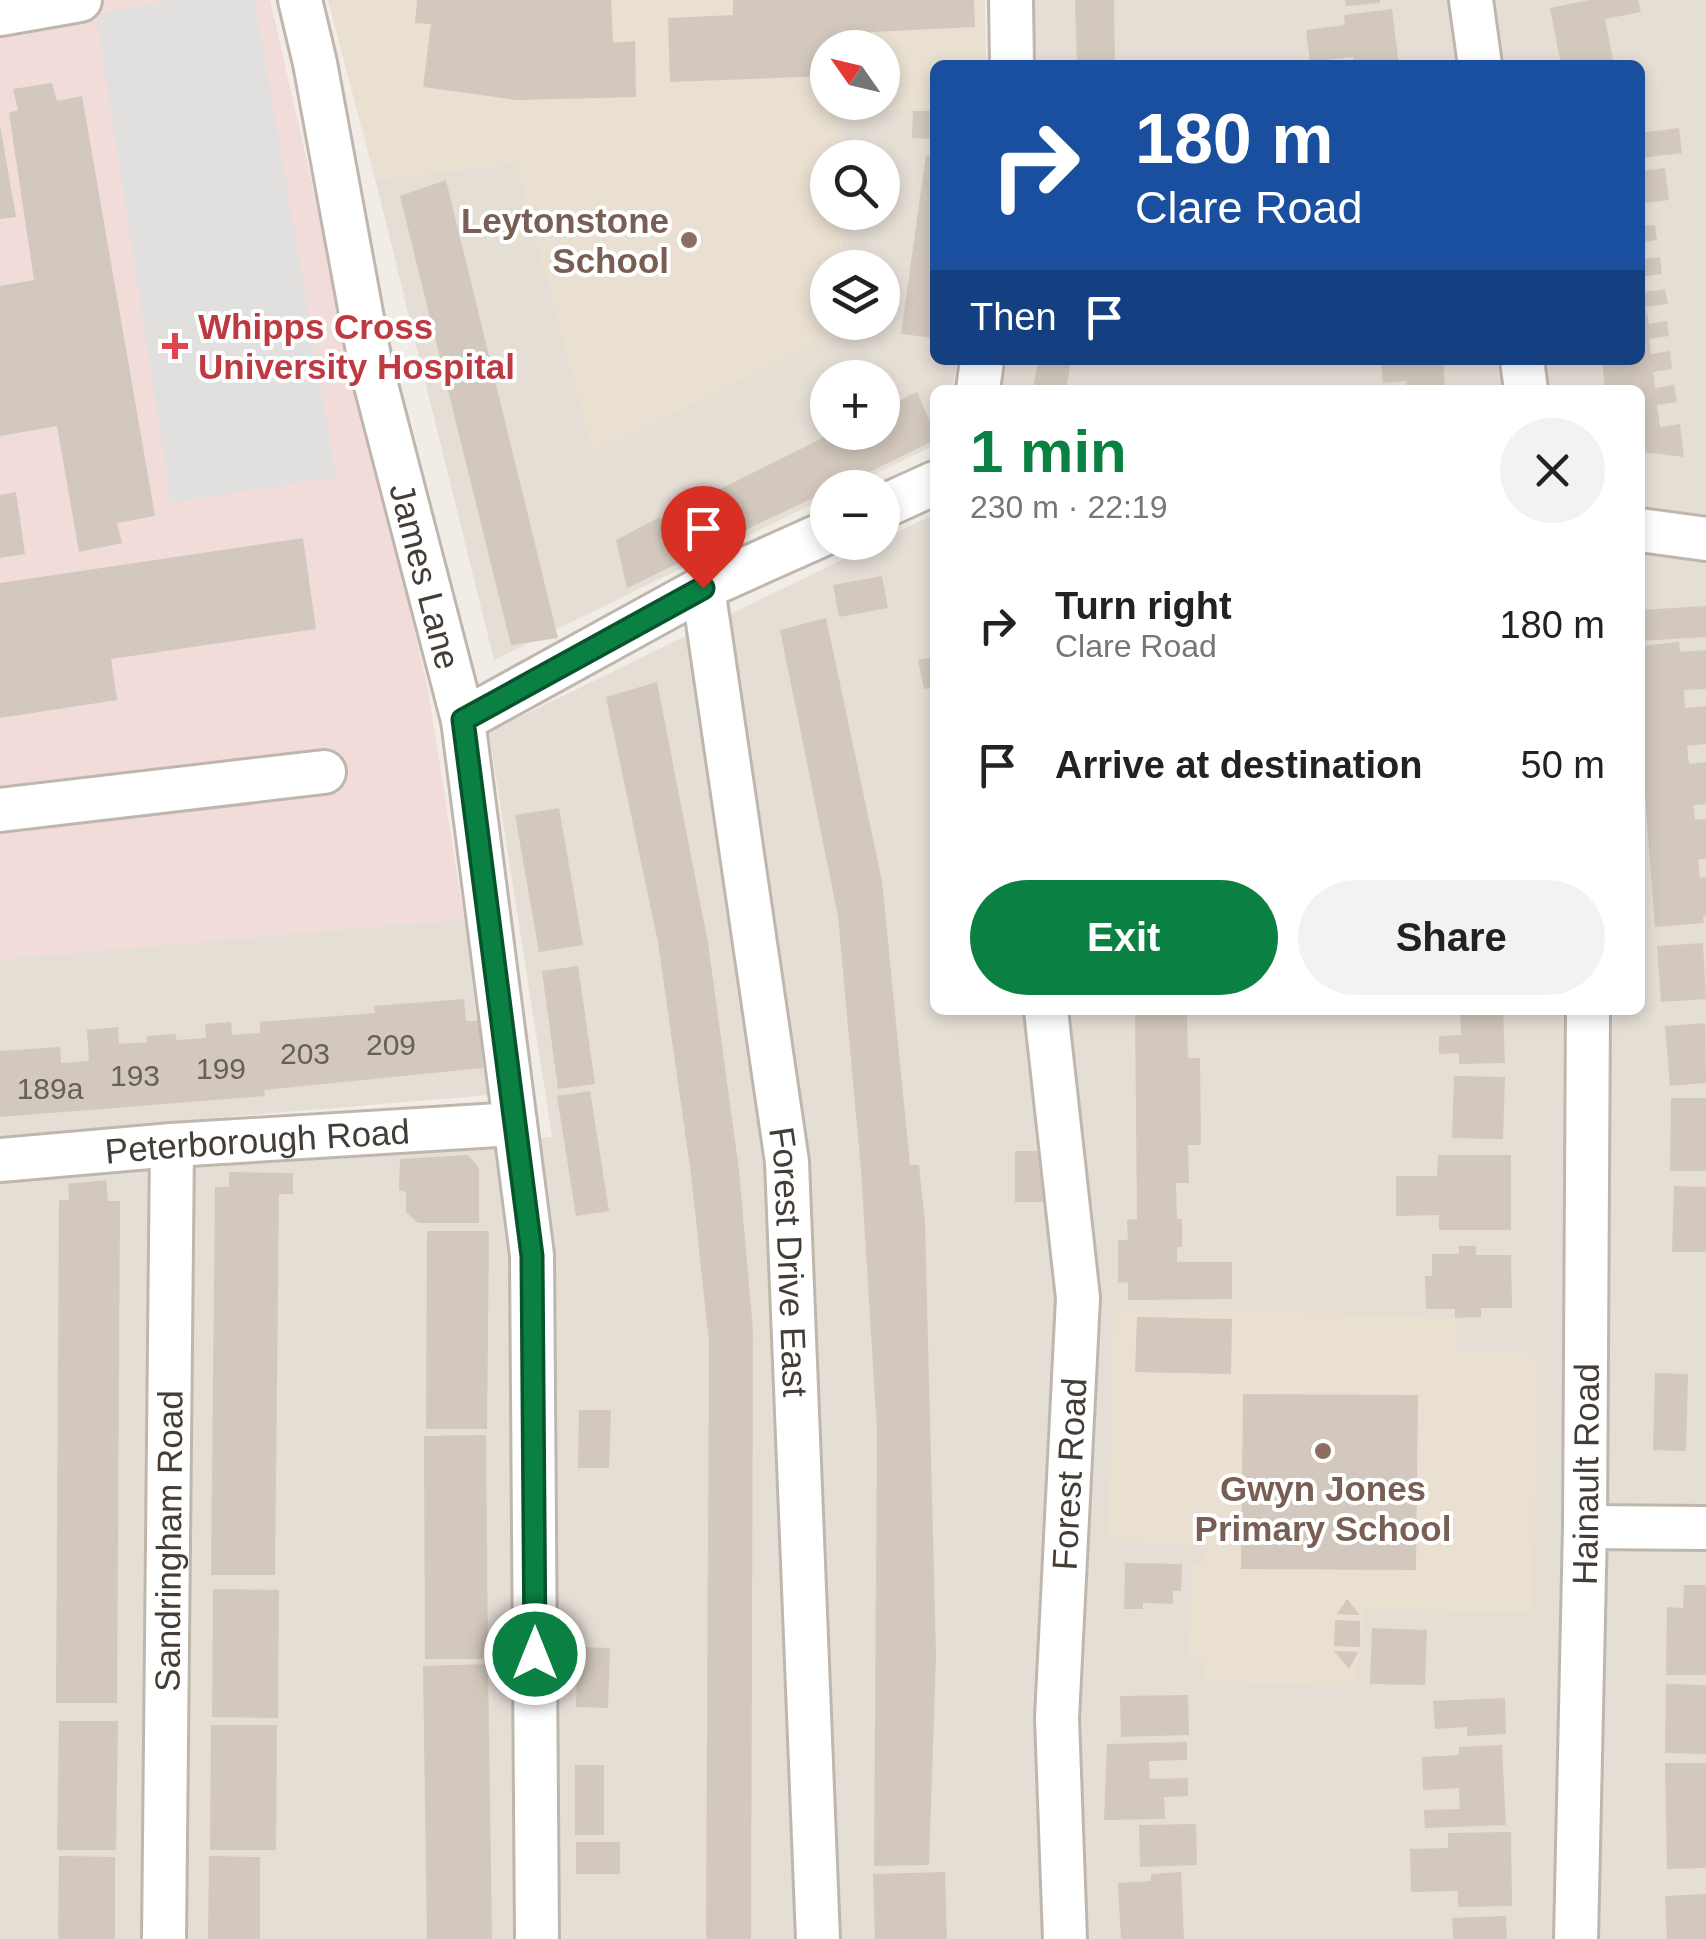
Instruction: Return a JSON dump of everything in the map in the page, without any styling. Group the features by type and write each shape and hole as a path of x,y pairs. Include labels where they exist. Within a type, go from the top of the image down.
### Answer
{"street":[{"path":"0,14 80,0"},
{"name":"James Lane","path":"300,0 370,362 463,720 532,1256 537,1939"},
{"path":"1012,0 1012,60"},
{"path":"1471,0 1479,60"},
{"path":"900,499 930,486"},
{"path":"1645,531 1706,540"},
{"path":"463,720 703,588 810,540"},
{"name":"Forest Drive East","path":"703,588 787,1162 818,1939"},
{"path":"0,810 324,772"},
{"name":"Forest Road","path":"1047,1015 1078,1298 1057,1718 1065,1939"},
{"name":"Hainault Road","path":"1576,1939 1585,1527 1588,1015"},
{"name":"Peterborough Road","path":"0,1160 515,1124"},
{"name":"Sandringham Road","path":"164,1939 172,1145"},
{"path":"1585,1527 1706,1528"}],"shaded area":[{"name":"Whipps Cross University Hospital","path":"0,0 270,0 428,689 464,919 0,959"},
{"path":"171,0 255,0 336,477 171,503 96,14"},
{"name":"Leytonstone School","path":"328,0 985,0 986,60 930,60 930,106 900,109 900,30 810,30 810,120 844,120 843,140 810,140 810,230 842,230 841,250 810,250 810,340 823,340 593,452 517,163 375,179"},
{"path":"1031,0 1706,0 1706,1939 0,1939 0,1179 552,1137 489,732 841,560 900,560 900,531 930,516 930,1015 1645,1015 1645,385 1002,385 1004,365 1645,365 1645,60 1033,60"},
{"path":"930,106 930,365 956,365 953,385 930,385 930,447 883,470 810,470 810,505 494,660 375,179 517,163 593,451 822,340 900,340 900,250 841,250 842,230 900,230 900,140 843,140 844,120 900,120 900,109"},
{"path":"464,919 495,1084 488,1095 0,1136 0,959"},
{"name":"Gwyn Jones Primary School","path":"1114,1311 1455,1318 1455,1352 1527,1350 1538,1360 1532,1613 1365,1609 1355,1687 1204,1681 1204,1658 1189,1656 1191,1564 1204,1563 1204,1544 1108,1542"}],"building":[{"path":"417,0 611,0 613,43 635,41 636,97 517,100 423,87 431,24 415,23"},
{"path":"733,0 974,0 975,27 810,30 810,77 670,82 668,18 733,15"},
{"path":"1075,0 1114,0 1115,60 1077,60"},
{"path":"1345,0 1380,0 1380,3 1346,6"},
{"path":"1589,0 1638,0 1641,12 1605,19 1613,60 1560,60 1550,8"},
{"path":"1392,9 1398,60 1353,57 1310,60 1306,30 1345,25 1344,15"},
{"path":"52,83 57,101 82,96 155,516 117,523 122,543 79,552 57,426 0,436 0,286 34,280 9,113 18,110 13,89"},
{"path":"913,111 930,111 930,139 912,138"},
{"path":"0,125 16,217 0,219"},
{"path":"1679,128 1682,153 1645,157 1645,132"},
{"path":"926,155 930,156 930,337 901,334"},
{"path":"1665,168 1669,200 1645,203 1645,170"},
{"path":"446,180 558,638 511,645 400,196"},
{"path":"1655,225 1657,240 1645,242 1645,226"},
{"path":"1660,257 1662,274 1645,276 1645,258"},
{"path":"1665,289 1668,304 1646,307 1649,324 1667,321 1669,336 1649,339 1651,354 1670,351 1672,369 1653,372 1655,388 1674,385 1677,402 1657,405 1660,427 1680,424 1684,457 1645,453 1645,385 1604,385 1602,365 1645,365 1645,292"},
{"path":"1037,365 1070,365 1067,385 1034,385"},
{"path":"1381,365 1443,365 1445,385 1383,383"},
{"path":"917,392 930,422 930,442 873,470 810,470 810,499 690,556 674,512 810,444 810,450 900,450 900,400"},
{"path":"16,492 25,554 0,558 0,495"},
{"path":"660,517 683,561 627,588 616,540"},
{"path":"303,538 316,629 111,659 117,700 0,718 0,583"},
{"path":"882,576 888,608 839,617 833,585"},
{"path":"1706,606 1706,637 1645,641 1645,610"},
{"path":"826,618 882,881 910,1165 919,1165 925,1223 936,1656 929,1865 874,1866 877,1431 861,1170 838,916 780,630"},
{"path":"1679,642 1680,652 1706,650 1706,689 1684,690 1685,708 1706,706 1706,744 1687,746 1689,764 1706,762 1706,804 1693,805 1695,820 1706,819 1706,859 1698,859 1700,878 1706,877 1704,923 1655,927 1645,794 1645,645"},
{"path":"930,658 930,688 924,689 918,660"},
{"path":"657,682 708,943 739,1170 753,1331 751,1939 706,1939 709,1343 691,1174 658,942 606,697"},
{"path":"559,808 583,945 539,952 515,815"},
{"path":"1703,943 1706,999 1661,1002 1657,946"},
{"path":"578,966 595,1084 558,1089 542,971"},
{"path":"464,999 466,1021 479,1021 483,1068 264,1090 265,1096 0,1117 0,1051 60,1047 61,1063 89,1061 87,1030 118,1027 119,1044 147,1042 147,1036 176,1034 176,1040 206,1038 205,1024 231,1022 232,1035 260,1033 260,1022 375,1013 374,1006"},
{"path":"1135,1015 1187,1015 1188,1058 1200,1058 1201,1145 1188,1145 1189,1183 1176,1183 1177,1219 1182,1219 1182,1247 1177,1247 1177,1262 1232,1262 1232,1299 1128,1300 1128,1282 1118,1283 1118,1240 1128,1240 1127,1220 1137,1219"},
{"path":"1460,1015 1503,1015 1505,1063 1459,1064 1459,1053 1439,1054 1439,1036 1461,1035"},
{"path":"1705,1023 1706,1083 1670,1086 1665,1026"},
{"path":"1454,1076 1505,1077 1503,1139 1452,1138"},
{"path":"590,1091 609,1211 576,1216 557,1096"},
{"path":"1671,1098 1706,1098 1706,1171 1670,1171"},
{"path":"1015,1151 1056,1151 1056,1202 1015,1202"},
{"path":"468,1155 479,1168 479,1223 418,1223 406,1212 406,1192 399,1190 400,1159"},
{"path":"1438,1155 1511,1155 1511,1230 1439,1230 1439,1215 1396,1216 1396,1176 1437,1176"},
{"path":"229,1172 293,1173 293,1194 279,1194 275,1575 211,1575 215,1187 229,1187"},
{"path":"106,1180 108,1201 120,1201 117,1703 56,1703 59,1200 69,1200 68,1184"},
{"path":"1674,1186 1706,1187 1706,1252 1672,1252"},
{"path":"427,1231 489,1231 487,1429 426,1429"},
{"path":"1459,1246 1476,1246 1476,1255 1511,1255 1512,1308 1481,1308 1481,1317 1455,1318 1455,1309 1426,1309 1425,1276 1432,1276 1432,1254 1459,1254"},
{"path":"1137,1317 1232,1319 1231,1374 1135,1372"},
{"path":"1655,1373 1688,1374 1686,1451 1653,1450"},
{"path":"1243,1394 1418,1395 1416,1570 1241,1569"},
{"path":"579,1410 611,1410 609,1468 578,1468"},
{"path":"486,1435 488,1659 425,1659 424,1436"},
{"path":"1125,1563 1182,1564 1181,1591 1173,1591 1173,1604 1143,1603 1143,1609 1124,1609"},
{"path":"1684,1585 1706,1585 1706,1675 1666,1675 1667,1607 1683,1608"},
{"path":"213,1589 279,1590 278,1718 212,1717"},
{"path":"1347,1599 1360,1615 1337,1614"},
{"path":"1335,1620 1360,1621 1360,1647 1334,1646"},
{"path":"1372,1628 1427,1630 1425,1685 1370,1684"},
{"path":"578,1647 610,1648 608,1708 576,1707"},
{"path":"1334,1651 1358,1652 1349,1669"},
{"path":"488,1664 492,1939 427,1939 423,1666"},
{"path":"1666,1684 1706,1685 1706,1754 1665,1753"},
{"path":"1188,1695 1189,1735 1121,1737 1120,1696"},
{"path":"1505,1698 1506,1734 1467,1736 1467,1727 1435,1729 1433,1701"},
{"path":"59,1721 118,1721 116,1850 57,1850"},
{"path":"211,1725 277,1725 276,1850 210,1850"},
{"path":"1187,1742 1187,1760 1149,1761 1150,1779 1188,1778 1188,1796 1164,1797 1165,1819 1104,1820 1107,1744"},
{"path":"1502,1745 1506,1825 1425,1828 1424,1810 1460,1809 1459,1788 1423,1790 1422,1757 1459,1755 1459,1747"},
{"path":"1665,1763 1706,1763 1706,1868 1667,1869"},
{"path":"575,1765 604,1765 604,1835 575,1835"},
{"path":"1196,1824 1197,1865 1140,1867 1139,1825"},
{"path":"1511,1832 1512,1906 1458,1907 1458,1891 1411,1892 1410,1849 1448,1848 1448,1833"},
{"path":"576,1842 620,1842 620,1874 576,1874"},
{"path":"59,1856 115,1857 115,1939 58,1939"},
{"path":"209,1856 260,1857 260,1939 208,1939"},
{"path":"945,1872 947,1939 875,1939 873,1874"},
{"path":"1181,1872 1184,1939 1121,1939 1118,1883 1151,1881 1151,1874"},
{"path":"1706,1894 1706,1939 1667,1939 1665,1896"},
{"path":"1506,1916 1507,1939 1453,1939 1452,1918"}],"place":[{"name":"Leytonstone School","path":"689,240"},
{"name":"Whipps Cross University Hospital","path":"175,346"},
{"name":"Gwyn Jones Primary School","path":"1323,1451"}],"route":[{"path":"535,1654 532,1256 463,720 703,588"}]}
